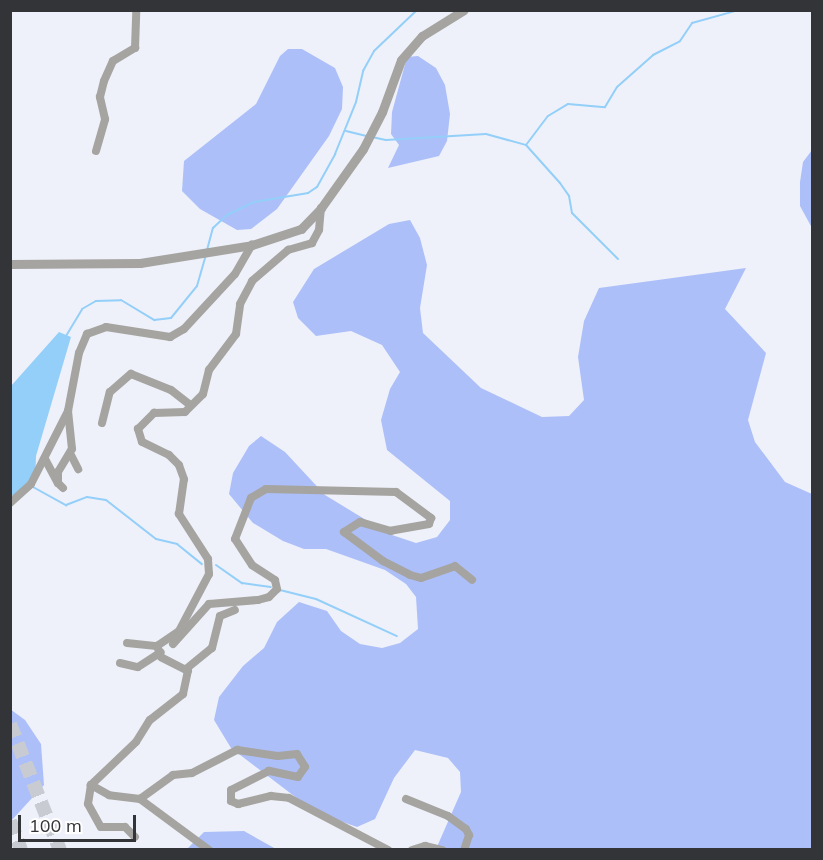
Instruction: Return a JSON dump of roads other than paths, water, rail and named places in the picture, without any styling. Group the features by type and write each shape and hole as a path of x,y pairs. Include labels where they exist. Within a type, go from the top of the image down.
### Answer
{"street":[{"path":"96,151 105,119 100,96 104,81 113,61 135,48 136,10"},
{"path":"10,264 102,266 194,256 252,245 301,229 321,208 365,144 376,124 401,60 411,46 464,10"},
{"path":"120,663 138,667 172,639 186,621 207,581 210,567 179,514 184,479 179,465 169,455 142,442 138,429 154,413 185,412 203,394 209,370 236,334 240,304 252,281 288,250 312,243 319,230 321,208"},
{"path":"78,469 71,455 68,411 79,353 87,334 106,327 170,337 184,329 235,274 252,245"},
{"path":"102,423 110,392 131,374 171,390 190,405"},
{"path":"10,502 32,484 68,411"},
{"path":"45,459 60,485 58,472 71,455"},
{"path":"158,650 176,642 209,604 258,600 269,597 277,589 275,580 252,565 235,539 251,498 266,489 396,492 431,518 429,524 391,531 360,522 344,532 383,561 410,575 421,578 455,566 472,580"},
{"path":"186,669 212,648 220,616 235,610"},
{"path":"128,643 158,650 186,669"},
{"path":"135,837 125,826 102,827 88,804 91,785 136,742 150,720 180,699 187,687 186,669"},
{"path":"140,799 173,775 192,772 237,750 278,756 297,754 305,767 298,777 269,771 231,790 231,801 238,804 271,796 289,798 388,849"},
{"path":"91,785 109,795 140,799 209,849"},
{"path":"406,799 448,816 466,829 469,835 464,849"},
{"path":"412,849 425,846 443,849"}],"waterway":[{"path":"207,250 213,228 227,215 254,202 308,193 317,187 335,154 356,102 363,71 374,51 417,10"},
{"path":"526,145 548,116 568,104 605,107 617,87 653,55 680,41 692,23 739,10"},
{"path":"346,131 366,136"},
{"path":"372,137 386,140 486,134 526,145 569,196 572,213 618,259"},
{"path":"66,336 82,309 96,301 121,300 154,320 171,318 197,286 206,255"},
{"path":"33,487 66,505 87,497 106,500 156,539 177,544 202,564"},
{"path":"216,565 242,583 271,587"},
{"path":"280,590 316,599 397,636"}],"tunnel":[{"path":"10,724 60,850"},
{"path":"10,821 21,850"}]}
